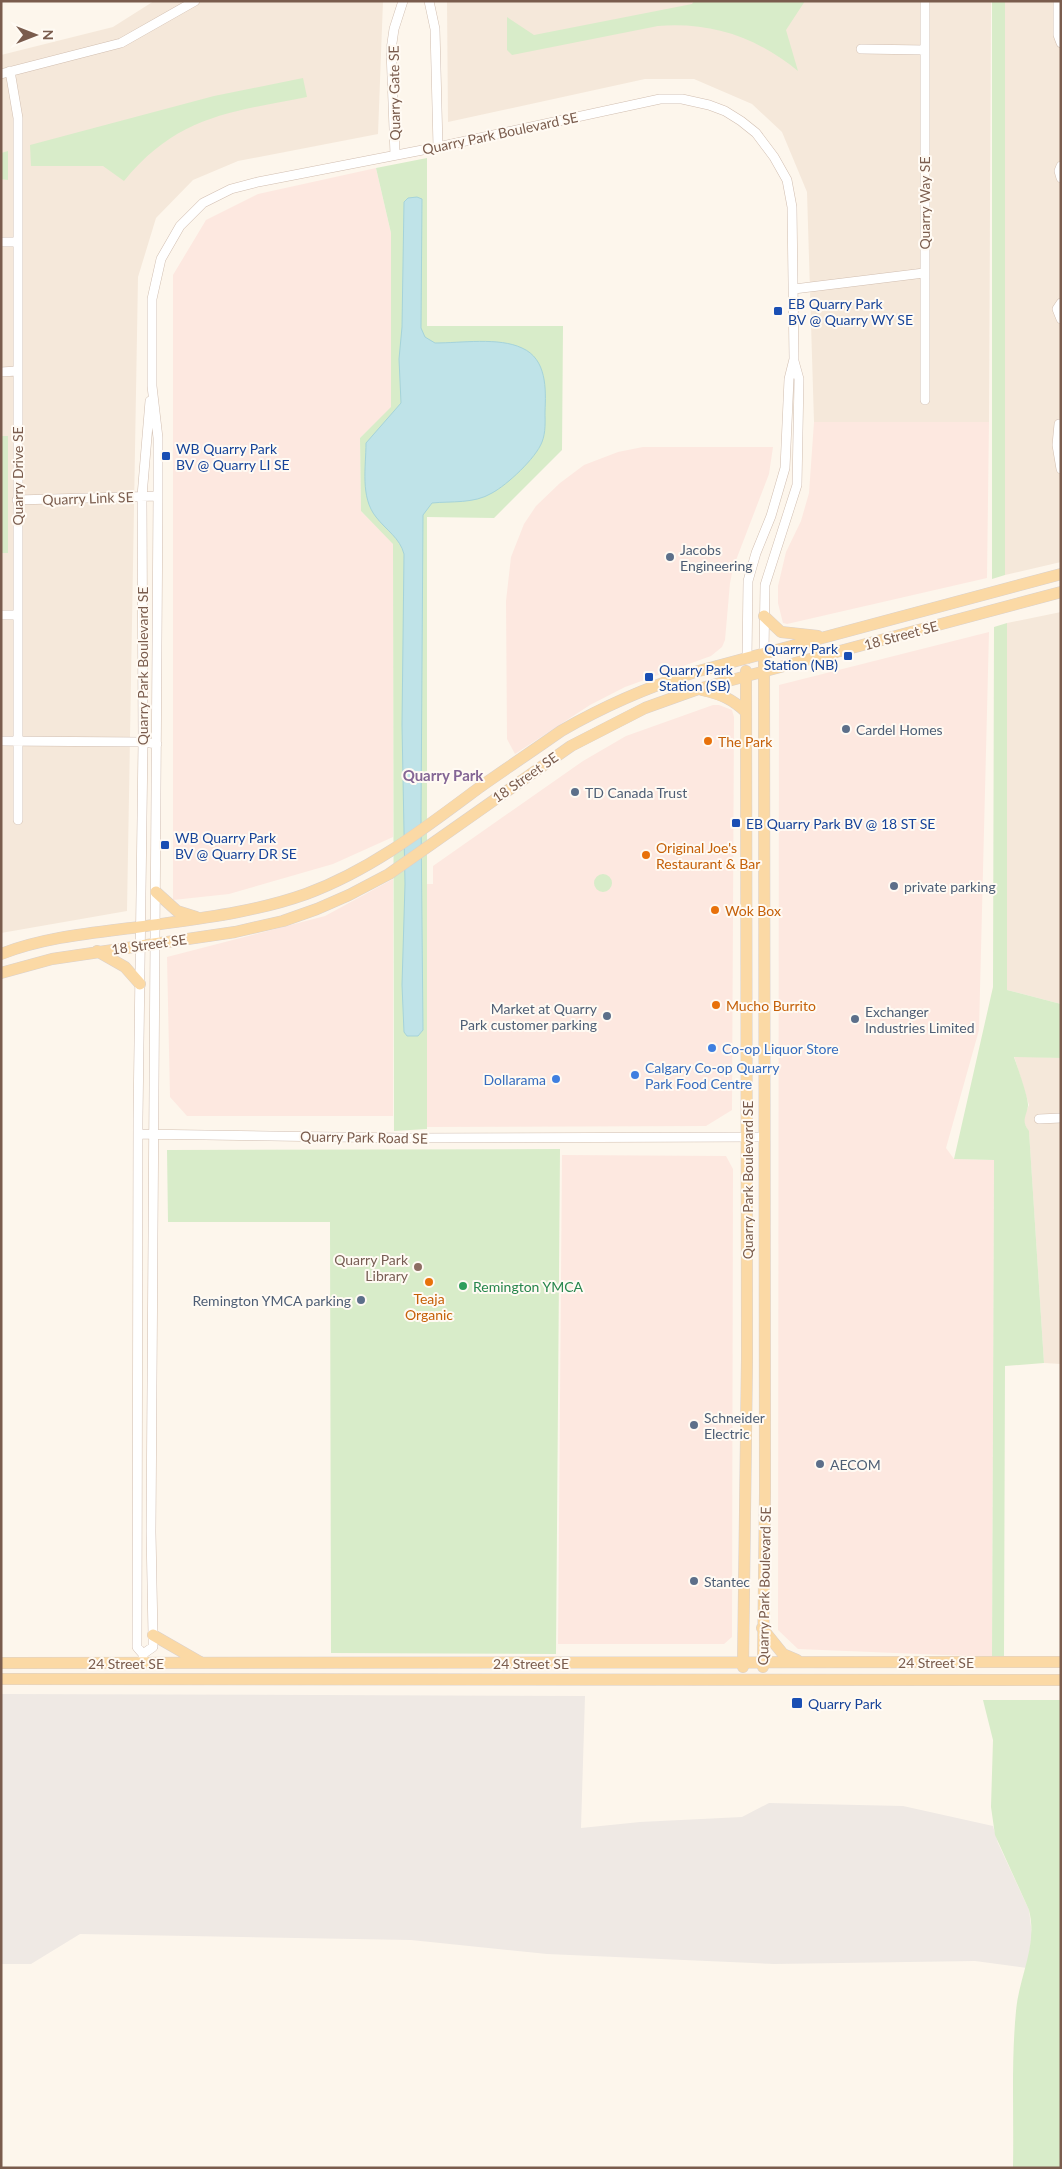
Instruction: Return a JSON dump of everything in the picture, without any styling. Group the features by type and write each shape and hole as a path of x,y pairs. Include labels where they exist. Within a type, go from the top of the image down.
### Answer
{"main road":[{"name":"18 Street SE","path":"1,954 67,937 200,918 271,904 306,894 381,858 516,762 592,714 658,684 747,658 1061,574"},
{"name":"18 Street SE","path":"1,973 52,958 235,932 282,921 349,895 389,874 571,746 645,708 698,689 1061,592"},
{"path":"764,616 781,632 830,637"},
{"name":"Quarry Park Boulevard SE","path":"763,1678 762,1628 765,1492 764,654"},
{"name":"Quarry Park Boulevard SE","path":"742,1679 747,1358 747,658"},
{"path":"698,689 721,694 733,700 746,712"},
{"path":"156,892 177,911 200,918"},
{"path":"97,951 125,967 140,984"},
{"path":"762,1628 782,1654 800,1662"},
{"path":"153,1635 202,1663"},
{"name":"24 Street SE","path":"1,1663 143,1659 202,1663 640,1664 743,1661 1061,1662"},
{"name":"24 Street SE","path":"1,1679 763,1678 1061,1680"}],"street":[{"path":"6,72 121,43 194,1"},
{"name":"Quarry Gate SE","path":"395,155 392,50 394,29 403,1"},
{"path":"429,1 435,29 438,147"},
{"name":"Quarry Way SE","path":"925,400 926,1"},
{"path":"1058,1 1058,35 1061,42"},
{"path":"861,49 925,50"},
{"name":"Quarry Drive SE","path":"6,72 18,118 18,820"},
{"name":"Quarry Park Boulevard SE","path":"142,946 140,927 143,742 142,496 152,386 152,299 161,259 180,226 203,203 231,189 660,99 682,99 725,110 756,133 774,156 787,180 792,207 794,359 799,379 797,486 765,585 764,654"},
{"path":"1061,166 1059,171 1061,178"},
{"path":"1,242 18,242"},
{"path":"794,289 924,273"},
{"path":"1061,303 1057,309 1061,319"},
{"name":"Quarry Park Boulevard SE","path":"747,658 748,581 756,553 771,516 785,468 788,379 794,359"},
{"path":"1,372 17,372"},
{"name":"Quarry Park Boulevard SE","path":"152,386 158,438 156,923 154,944"},
{"path":"1061,414 1057,445 1061,469"},
{"name":"Quarry Link SE","path":"17,500 158,496"},
{"path":"1,615 17,614"},
{"path":"1,741 143,742 157,744"},
{"path":"142,946 138,1134 137,1647 143,1659 153,1647 151,1532 154,944"},
{"path":"1039,1119 1061,1118"},
{"name":"Quarry Park Road SE","path":"138,1134 402,1138 764,1137"},
{"path":"138,1347 153,1348"}],"shaded area":[{"path":"154,1 383,1 378,134 238,161 193,180 156,218 138,277 127,911 1,933 1,55 113,27"},
{"path":"447,1 991,1 989,422 814,422 807,192 782,132 752,104 694,79 645,79 448,122"},
{"path":"1005,1 1061,1 1061,562 1005,575"},
{"path":"376,168 391,233 391,408 360,438 361,511 393,543 393,837 333,864 229,894 173,900 173,275 206,220 258,194"},
{"path":"814,422 989,422 987,578 787,624 783,623 778,603 778,586 786,552 801,521 809,493"},
{"path":"643,447 773,447 769,474 733,568 725,640 722,647 711,656 625,687 590,705 515,754 507,739 506,601 511,557 524,524 536,506 560,483 584,465 618,452"},
{"path":"1061,612 1061,1004 1007,990 1007,623"},
{"path":"989,632 979,1030 946,1148 954,1159 994,1160 992,1657 798,1649 778,1630 779,685"},
{"path":"713,705 719,705 732,710 734,717 732,1110 706,1126 427,1127 427,884 433,884 433,866 583,761 626,736"},
{"path":"393,879 393,1116 187,1116 170,1097 167,957 325,916"},
{"path":"1014,1056 1061,1058 1061,1364 1044,1363 1029,1132 1023,1118 1029,1105"},
{"path":"562,1155 726,1156 733,1169 732,1637 724,1644 558,1644"},
{"path":"1,1694 585,1696 581,1828 640,1822 742,1817 769,1803 903,1806 993,1826 998,1843 1029,1910 1032,1935 1027,1968 975,1961 774,1964 547,1954 411,1940 80,1934 31,1964 1,1964"}],"green space":[{"path":"694,1 805,1 786,30 798,71 766,49 732,34 678,25 658,26 512,55 507,50 507,17 534,35 692,4"},
{"path":"992,1 1005,1 1005,575 992,579"},
{"path":"303,78 307,97 229,113 185,130 164,143 144,159 124,181 103,166 31,166 30,145 214,96"},
{"path":"8,151 8,180 1,179 1,153"},
{"path":"427,158 427,326 563,326 562,450 494,518 427,517 427,1129 394,1131 393,544 361,511 360,438 391,407 391,233 376,168"},
{"path":"1,436 8,436 8,553 1,553"},
{"path":"1007,623 1007,990 1061,1004 1061,1058 1014,1057 1028,1102 1025,1122 1029,1131 1044,1363 1005,1366 1004,1657 992,1657 994,1160 954,1159 993,987 994,627"},
{"path":"603,874 609,877 612,883 609,889 603,892 597,889 594,883 597,877"},
{"path":"560,1149 556,1654 331,1653 330,1222 168,1222 167,1150"},
{"path":"983,1700 1061,1700 1061,2168 1013,2168 1014,2031 1018,1998 1030,1949 1031,1923 1029,1910 995,1835 991,1807 993,1740"}],"water":[{"path":"417,197 422,199 421,328 425,337 435,343 480,341 502,343 522,348 530,353 541,367 545,385 545,430 534,456 505,484 485,497 478,499 432,503 423,515 421,817 423,1030 418,1036 407,1036 404,1032 402,985 405,884 402,725 404,554 399,543 371,509 366,491 365,472 366,443 401,403 399,359 402,327 404,202 408,198"}],"place":[{"name":"EB Quarry Park BV @ Quarry WY SE","path":"778,311"},
{"name":"WB Quarry Park BV @ Quarry LI SE","path":"166,456"},
{"name":"Jacobs Engineering","path":"670,557"},
{"name":"Quarry Park Station (NB)","path":"848,656"},
{"name":"Quarry Park Station (SB)","path":"649,677"},
{"name":"Cardel Homes","path":"846,729"},
{"name":"The Park","path":"708,741"},
{"name":"TD Canada Trust","path":"575,792"},
{"name":"EB Quarry Park BV @ 18 ST SE","path":"736,823"},
{"name":"WB Quarry Park BV @ Quarry DR SE","path":"165,845"},
{"name":"Original Joe's Restaurant & Bar","path":"646,855"},
{"name":"private parking","path":"894,886"},
{"name":"Wok Box","path":"715,910"},
{"name":"Mucho Burrito","path":"716,1005"},
{"name":"Market at Quarry Park customer parking","path":"607,1016"},
{"name":"Exchanger Industries Limited","path":"855,1019"},
{"name":"Co-op Liquor Store","path":"712,1048"},
{"name":"Calgary Co-op Quarry Park Food Centre","path":"635,1075"},
{"name":"Dollarama","path":"556,1079"},
{"name":"Quarry Park Library","path":"418,1267"},
{"name":"Teaja Organic","path":"429,1282"},
{"name":"Remington YMCA","path":"463,1286"},
{"name":"Remington YMCA parking","path":"361,1300"},
{"name":"Schneider Electric","path":"694,1425"},
{"name":"AECOM","path":"820,1464"},
{"name":"Stantec","path":"694,1581"},
{"name":"Quarry Park","path":"797,1703"}],"district":[{"name":"Quarry Park","path":"443,775"}]}
